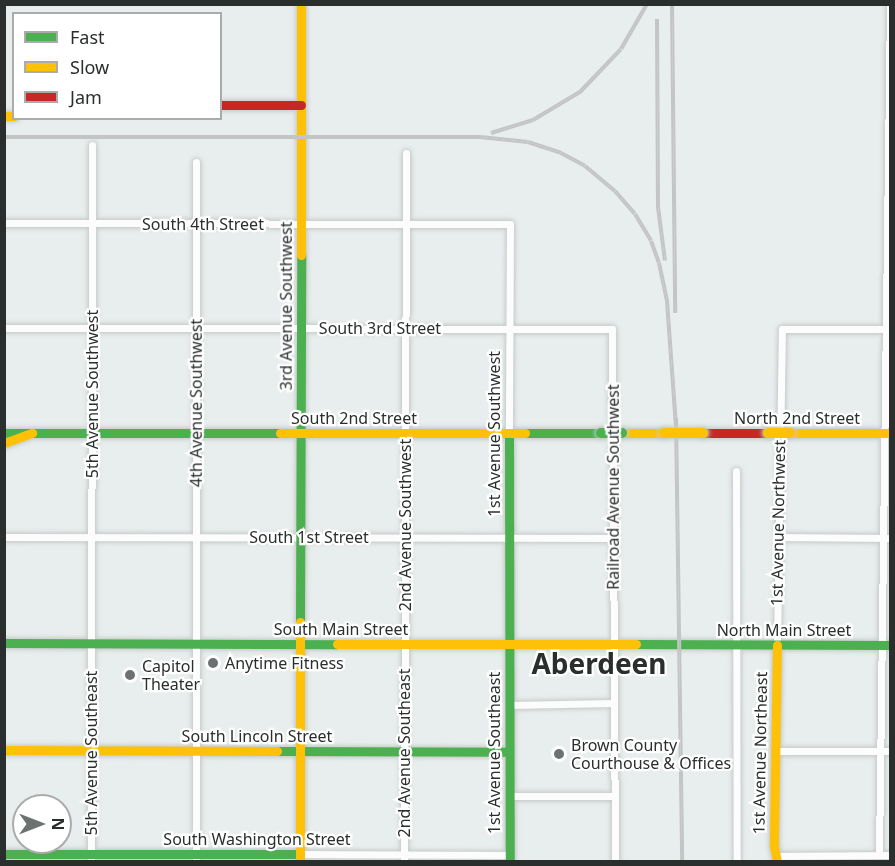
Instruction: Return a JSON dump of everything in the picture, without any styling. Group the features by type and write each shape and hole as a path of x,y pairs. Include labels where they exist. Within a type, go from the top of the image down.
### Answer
{"main road":[{"name":"3rd Avenue Southwest","path":"300,858 301,4"},
{"path":"222,105 301,105"},
{"name":"South 2nd Street","path":"4,433 703,433"},
{"path":"4,443 32,433"},
{"name":"1st Avenue Southwest","path":"509,433 509,645"},
{"name":"North 2nd Street","path":"703,433 888,433"},
{"name":"South Main Street","path":"4,643 678,644"},
{"name":"North Main Street","path":"678,644 886,645"},
{"name":"1st Avenue Southeast","path":"509,645 510,858"},
{"name":"1st Avenue Northeast","path":"776,859 777,645"},
{"name":"South Lincoln Street","path":"4,750 509,752"},
{"name":"South Washington Street","path":"4,854 91,857 300,858"}],"street":[{"path":"879,855 880,751 886,645 890,4"},
{"name":"5th Avenue Southwest","path":"91,644 92,145"},
{"name":"2nd Avenue Southwest","path":"405,645 406,153"},
{"name":"4th Avenue Southwest","path":"195,858 196,162"},
{"name":"South 4th Street","path":"4,223 510,224"},
{"name":"1st Avenue Southwest","path":"509,433 510,224"},
{"name":"South 3rd Street","path":"4,328 612,329"},
{"name":"1st Avenue Northwest","path":"777,645 782,329 889,328"},
{"name":"Railroad Avenue Southwest","path":"612,329 615,861"},
{"path":"736,471 737,861"},
{"name":"South 1st Street","path":"4,537 613,538"},
{"path":"779,537 887,538"},
{"name":"5th Avenue Southeast","path":"91,644 91,857"},
{"name":"2nd Avenue Southeast","path":"404,858 405,645"},
{"path":"509,705 614,703"},
{"path":"775,751 891,751"},
{"path":"510,796 615,796"},
{"path":"776,859 891,855"},
{"name":"South Washington Street","path":"300,858 510,858"}],"railway":[{"path":"491,133 533,120 580,92 621,49 647,4"},
{"path":"672,4 675,313"},
{"path":"657,19 658,207 665,261"},
{"path":"4,137 480,137 528,142 561,153 585,166 615,191 635,214 651,241 659,263 667,301 676,426"},
{"path":"676,418 682,862"}],"traffic: fast":[{"path":"300,622 301,255"},
{"path":"4,433 280,433"},
{"path":"509,433 510,862"},
{"path":"525,433 601,433"},
{"path":"601,433 622,433"},
{"path":"4,643 337,644"},
{"path":"636,644 890,645"},
{"path":"277,751 509,752"},
{"path":"4,854 300,854"}],"traffic: slow":[{"path":"301,4 301,255"},
{"path":"4,116 12,116"},
{"path":"4,443 32,433"},
{"path":"280,433 525,433"},
{"path":"622,433 664,433"},
{"path":"664,433 703,433"},
{"path":"768,433 790,433"},
{"path":"790,433 890,433"},
{"path":"300,622 300,862"},
{"path":"337,644 636,644"},
{"path":"777,645 774,846 777,862"},
{"path":"4,750 277,751"}],"traffic: jam":[{"path":"222,105 301,105"},
{"path":"703,433 768,433"}],"place":[{"name":"Anytime Fitness","path":"213,663"},
{"name":"Capitol Theater","path":"130,675"},
{"name":"Brown County Courthouse & Offices","path":"559,754"}],"district":[{"name":"Aberdeen","path":"599,663"}]}
